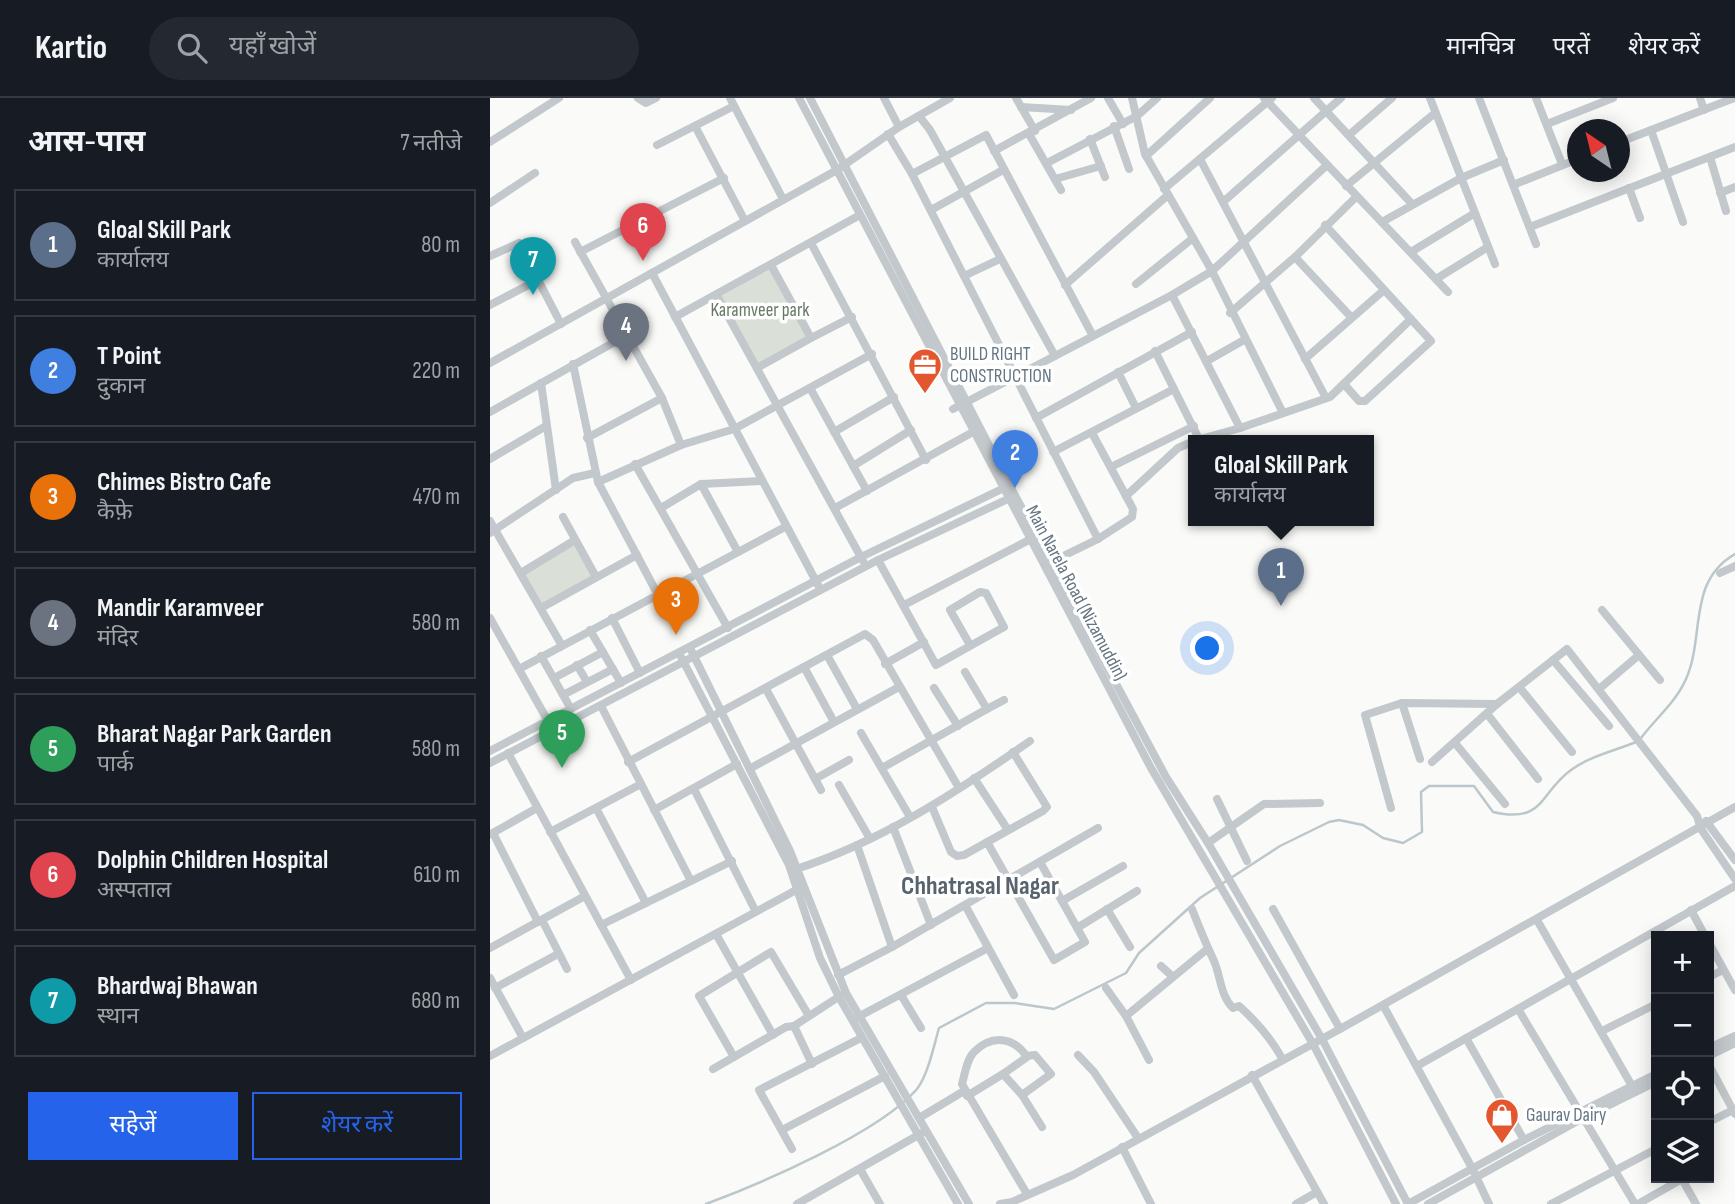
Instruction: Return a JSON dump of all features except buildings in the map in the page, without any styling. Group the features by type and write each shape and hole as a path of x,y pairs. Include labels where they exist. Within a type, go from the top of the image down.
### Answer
{"street":[{"path":"490,142 559,98"},
{"path":"638,98 646,103 656,98"},
{"name":"Main Narela Road (Nizamuddin)","path":"799,98 841,167 860,215 1006,488"},
{"name":"Main Narela Road (Nizamuddin)","path":"810,98 841,167 973,432 1012,498 1152,768 1313,1044 1396,1204"},
{"path":"884,98 899,127"},
{"path":"490,363 841,167 899,127 950,98"},
{"path":"1016,98 1061,190"},
{"path":"994,151 1091,98"},
{"path":"1108,98 1119,125 1129,169"},
{"path":"1132,98 1146,156 1212,271 1230,313 1283,413"},
{"path":"1047,163 1137,117 1157,98"},
{"path":"1146,156 1210,98"},
{"path":"1314,98 1412,204"},
{"path":"1223,202 1341,98"},
{"path":"1349,135 1392,98"},
{"path":"1430,98 1495,264"},
{"path":"1536,98 1562,164"},
{"path":"1547,124 1613,98"},
{"path":"1700,98 1704,110"},
{"path":"1630,138 1734,98"},
{"path":"1065,285 1268,99 1356,197 1448,292"},
{"path":"1482,99 1536,244"},
{"path":"657,145 695,126 732,102 783,199"},
{"path":"1021,107 1071,110"},
{"path":"1346,186 1435,113"},
{"path":"919,116 930,130 1055,356"},
{"path":"695,126 745,221"},
{"path":"1651,130 1683,222"},
{"path":"888,134 931,210 1098,539"},
{"path":"912,174 986,135 1093,336"},
{"path":"1090,139 1105,177"},
{"path":"1530,228 1735,147"},
{"path":"1710,157 1726,211"},
{"path":"1200,159 1326,398"},
{"path":"1382,222 1461,178 1504,160"},
{"path":"1513,185 1567,162"},
{"path":"960,406 1172,295 1212,271 1327,165"},
{"path":"1055,179 1101,166"},
{"path":"931,210 1003,170"},
{"path":"490,203 535,173"},
{"path":"580,252 724,178"},
{"path":"1720,192 1735,187"},
{"path":"1629,188 1640,218"},
{"path":"1230,313 1295,257 1356,197"},
{"path":"1411,252 1475,213"},
{"path":"675,317 860,215"},
{"path":"1325,225 1430,341 1365,401 1359,401 1344,384"},
{"path":"1136,284 1193,238"},
{"path":"490,256 518,242 561,324"},
{"path":"575,242 662,398 681,445"},
{"path":"811,243 926,460"},
{"path":"1436,279 1488,247"},
{"path":"1295,257 1351,317"},
{"path":"964,276 1000,259"},
{"path":"771,265 811,338"},
{"path":"652,273 785,527 821,590"},
{"path":"490,305 538,280"},
{"path":"1305,359 1384,290"},
{"path":"1172,295 1240,428"},
{"path":"717,296 866,566"},
{"path":"757,368 852,317"},
{"path":"1215,435 1326,398 1411,319"},
{"path":"1036,418 1192,332"},
{"path":"491,410 627,335"},
{"path":"1206,362 1244,340"},
{"path":"1155,351 1194,426 1196,435"},
{"path":"598,482 681,445 734,429 872,354"},
{"path":"573,364 598,482 658,595"},
{"path":"1118,372 1136,408"},
{"path":"541,383 556,490"},
{"path":"810,388 867,491"},
{"path":"1053,452 1174,389"},
{"path":"834,432 894,397"},
{"path":"587,438 662,398"},
{"path":"490,459 546,426"},
{"path":"1111,467 1194,426"},
{"path":"853,466 911,430"},
{"path":"835,508 973,432"},
{"path":"1047,564 1098,539 1132,517 1133,509 1092,433"},
{"path":"1126,496 1178,448 1188,444"},
{"path":"635,464 728,628"},
{"path":"492,531 573,478 595,473"},
{"path":"660,508 701,484 761,481"},
{"path":"701,484 738,552"},
{"path":"490,751 861,557 1006,488"},
{"path":"490,763 552,729 685,664 877,560 1012,498"},
{"name":"Main Narela Road (Nizamuddin)","path":"1012,498 1031,539 1166,776 1322,1039 1408,1204"},
{"path":"563,517 596,577"},
{"path":"490,520 492,531 521,573 561,644"},
{"path":"519,669 561,644 785,527"},
{"path":"904,605 1031,539"},
{"path":"521,573 575,540"},
{"path":"541,607 637,555"},
{"path":"877,560 936,665 970,645 1005,624 986,593 981,592 950,610 970,645"},
{"path":"1720,573 1735,566"},
{"path":"1602,610 1660,680"},
{"path":"490,618 552,729"},
{"path":"612,618 640,673"},
{"path":"590,630 621,683"},
{"path":"628,762 866,634 873,640 959,788"},
{"path":"885,664 924,642"},
{"path":"690,648 751,768 794,870 820,958 914,1109 958,1204"},
{"path":"1432,762 1488,715 1497,704 1567,649 1697,816 1701,829 1735,878"},
{"path":"554,678 603,652"},
{"path":"679,653 794,870"},
{"path":"827,655 857,709"},
{"path":"1599,689 1639,655"},
{"path":"541,656 571,709"},
{"path":"1553,660 1609,726"},
{"path":"577,665 587,682"},
{"path":"804,667 834,722"},
{"path":"563,695 613,669"},
{"path":"965,672 987,709"},
{"path":"751,768 899,687"},
{"path":"934,688 958,726"},
{"path":"1520,688 1572,752"},
{"path":"766,689 821,789"},
{"path":"882,768 1004,701"},
{"path":"1391,808 1365,715 1402,703 1497,704"},
{"path":"1402,703 1420,759"},
{"path":"601,706 691,881"},
{"path":"1488,715 1538,779"},
{"path":"861,733 910,817"},
{"path":"794,870 857,845 932,807 1030,741"},
{"path":"1455,743 1505,804"},
{"path":"932,807 951,852 957,856 1047,807 1013,752"},
{"path":"508,753 631,980"},
{"path":"815,779 849,760"},
{"path":"654,810 737,764"},
{"path":"974,778 1008,830"},
{"path":"550,832 641,784"},
{"path":"839,785 869,837"},
{"path":"694,789 755,910"},
{"path":"1217,799 1247,861"},
{"path":"1208,843 1264,804 1320,803"},
{"path":"1000,1204 1012,1203 1073,1175 1701,829 1735,807"},
{"path":"537,808 491,833 567,969"},
{"path":"596,808 646,903"},
{"path":"1697,816 1711,823 1735,860"},
{"path":"893,827 931,925"},
{"path":"838,975 931,925 1098,828"},
{"path":"987,842 1054,960 1085,942 1040,862"},
{"path":"857,845 892,947"},
{"path":"601,925 732,861"},
{"path":"1062,901 1123,866"},
{"path":"1417,1066 1571,976 1735,886"},
{"path":"490,1056 800,888"},
{"path":"800,888 838,975 842,995"},
{"path":"1077,928 1137,891"},
{"path":"491,944 584,896"},
{"path":"965,905 1014,995"},
{"path":"1107,909 1130,947"},
{"path":"1192,909 1227,1002 1233,1008 1239,1006 1253,1018 1271,1039 1283,1060"},
{"path":"1273,909 1340,1029"},
{"path":"1691,910 1702,931"},
{"path":"1537,920 1632,1086"},
{"path":"716,934 773,1035"},
{"path":"855,1018 988,948"},
{"path":"1126,1016 1206,950"},
{"path":"734,1057 699,996 771,952 809,1016"},
{"path":"1714,953 1735,990"},
{"path":"495,988 558,954"},
{"path":"1161,966 1172,976"},
{"path":"1714,974 1723,970"},
{"path":"490,978 523,1038"},
{"path":"1106,988 1126,1016 1149,1060"},
{"path":"713,1069 794,1026 842,995"},
{"path":"901,995 921,1028"},
{"path":"1383,1005 1489,1204"},
{"path":"1602,1031 1651,1006"},
{"path":"1518,1009 1636,1204 1673,1183"},
{"path":"855,1018 861,1038 905,1112 923,1133 969,1204"},
{"path":"794,1026 812,1064"},
{"path":"1714,1046 1735,1036"},
{"path":"792,1149 760,1090 861,1038"},
{"path":"1026,1056 1010,1041 1002,1038 989,1041 973,1053 962,1084 1027,1194"},
{"path":"1466,1038 1524,1140"},
{"path":"1714,1054 1735,1043"},
{"path":"919,1118 1003,1074 1026,1056 1035,1055 1051,1074 1022,1095"},
{"path":"1078,1055 1094,1072 1139,1138"},
{"path":"1003,1074 1022,1095 1042,1127"},
{"path":"1714,1074 1734,1112 1714,1120"},
{"path":"1252,1075 1324,1204"},
{"path":"782,1130 885,1076"},
{"path":"1428,1204 1651,1076"},
{"path":"1408,1204 1524,1140 1651,1084"},
{"path":"797,1204 923,1133"},
{"path":"1122,1147 1148,1203"},
{"path":"1551,1204 1561,1202 1651,1152"},
{"path":"860,1169 880,1204"},
{"path":"1685,1183 1696,1204"},
{"path":"1296,1204 1317,1192"}],"green space":[{"name":"Karamveer park","path":"770,269 807,337 758,364 720,297"},
{"path":"574,544 592,576 542,604 524,574"}],"waterway":[{"path":"1641,738 1682,687 1692,663 1703,594 1720,565 1735,554"},
{"path":"706,1204 818,1155 876,1123 899,1106 921,1083 939,1028 986,1003 1014,1003 1054,1009 1126,973 1139,953 1200,898 1280,846 1329,822 1339,820 1363,825 1383,838 1403,843 1422,832 1421,792 1429,786 1474,786 1493,812 1523,814 1540,804 1561,779 1578,765 1636,742"}],"place":[{"name":"Dolphin Children Hospital","path":"643,261"},
{"name":"Bhardwaj Bhawan","path":"533,295"},
{"name":"Mandir Karamveer","path":"626,361"},
{"name":"BUILD RIGHT CONSTRUCTION","path":"925,395"},
{"name":"T Point","path":"1015,488"},
{"name":"Gloal Skill Park","path":"1281,606"},
{"name":"Chimes Bistro Cafe","path":"676,635"},
{"name":"Bharat Nagar Park Garden","path":"562,768"},
{"name":"Gaurav Dairy","path":"1502,1145"}],"district":[{"name":"Chhatrasal Nagar","path":"980,886"}]}
